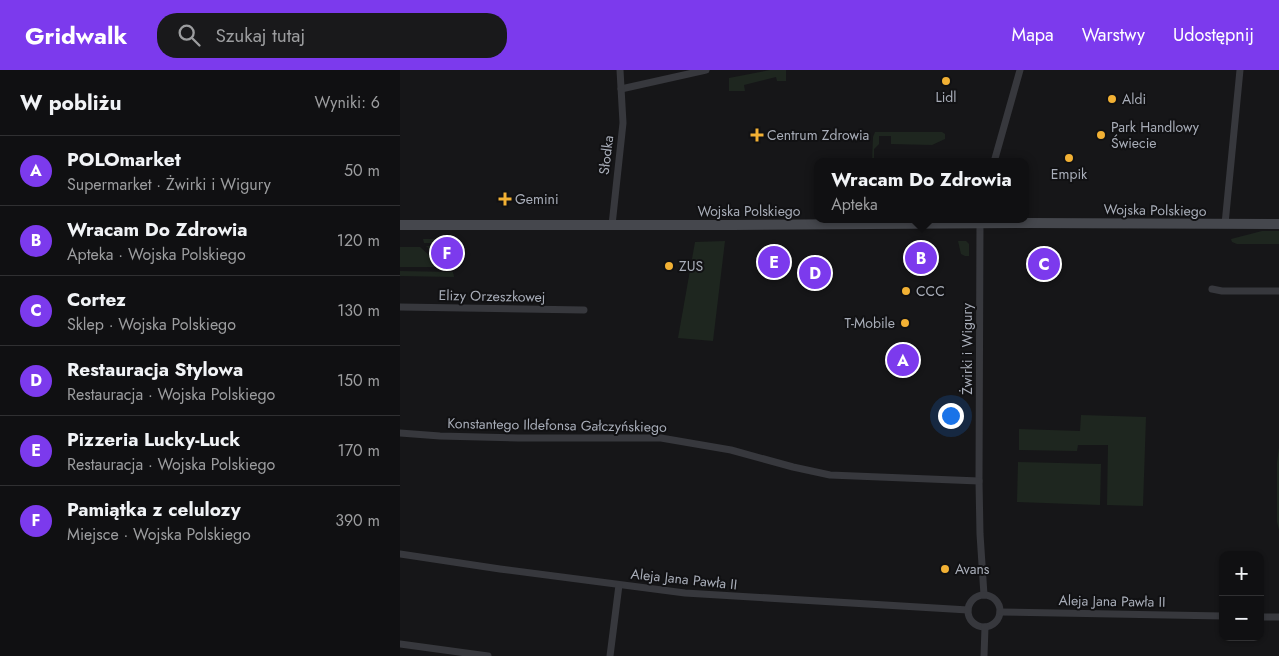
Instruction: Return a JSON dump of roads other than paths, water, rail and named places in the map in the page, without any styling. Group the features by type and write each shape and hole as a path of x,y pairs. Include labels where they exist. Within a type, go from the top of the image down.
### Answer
{"street":[{"name":"Słodka","path":"612,225 623,123 620,70"},
{"path":"621,89 706,70"},
{"path":"995,158 1020,70"},
{"path":"1225,224 1240,70"},
{"name":"Wojska Polskiego","path":"1029,222 1279,224"},
{"name":"Wojska Polskiego","path":"400,225 814,223"},
{"name":"Żwirki i Wigury","path":"980,223 979,481 980,540 984,595"},
{"path":"1212,289 1222,291 1279,290"},
{"name":"Elizy Orzeszkowej","path":"400,307 584,310"},
{"name":"Konstantego Ildefonsa Gałczyńskiego","path":"400,433 537,439 661,438 724,448 793,467 830,474 979,481"},
{"name":"Aleja Jana Pawła II","path":"400,554 619,585 709,595 968,610"},
{"path":"610,656 619,585"},
{"path":"984,595 998,602 1000,612 997,621 985,628 980,627 971,620 968,610 973,600 984,595"},
{"name":"Aleja Jana Pawła II","path":"1000,612 1219,616"},
{"path":"1264,617 1279,617"},
{"path":"984,656 985,628"},
{"path":"400,644 488,656"}],"place":[{"name":"Lidl","path":"946,81"},
{"name":"Aldi","path":"1112,99"},
{"name":"Centrum Zdrowia","path":"757,135"},
{"name":"Park Handlowy Świecie","path":"1101,135"},
{"name":"Empik","path":"1069,158"},
{"name":"Gemini","path":"505,199"},
{"name":"Pamiątka z celulozy","path":"447,253"},
{"name":"Wracam Do Zdrowia","path":"921,258"},
{"name":"Pizzeria Lucky-Luck","path":"774,262"},
{"name":"Cortez","path":"1044,264"},
{"name":"ZUS","path":"669,266"},
{"name":"Restauracja Stylowa","path":"815,273"},
{"name":"CCC","path":"906,291"},
{"name":"T-Mobile","path":"905,323"},
{"name":"POLOmarket","path":"903,360"},
{"name":"Avans","path":"945,569"}]}
